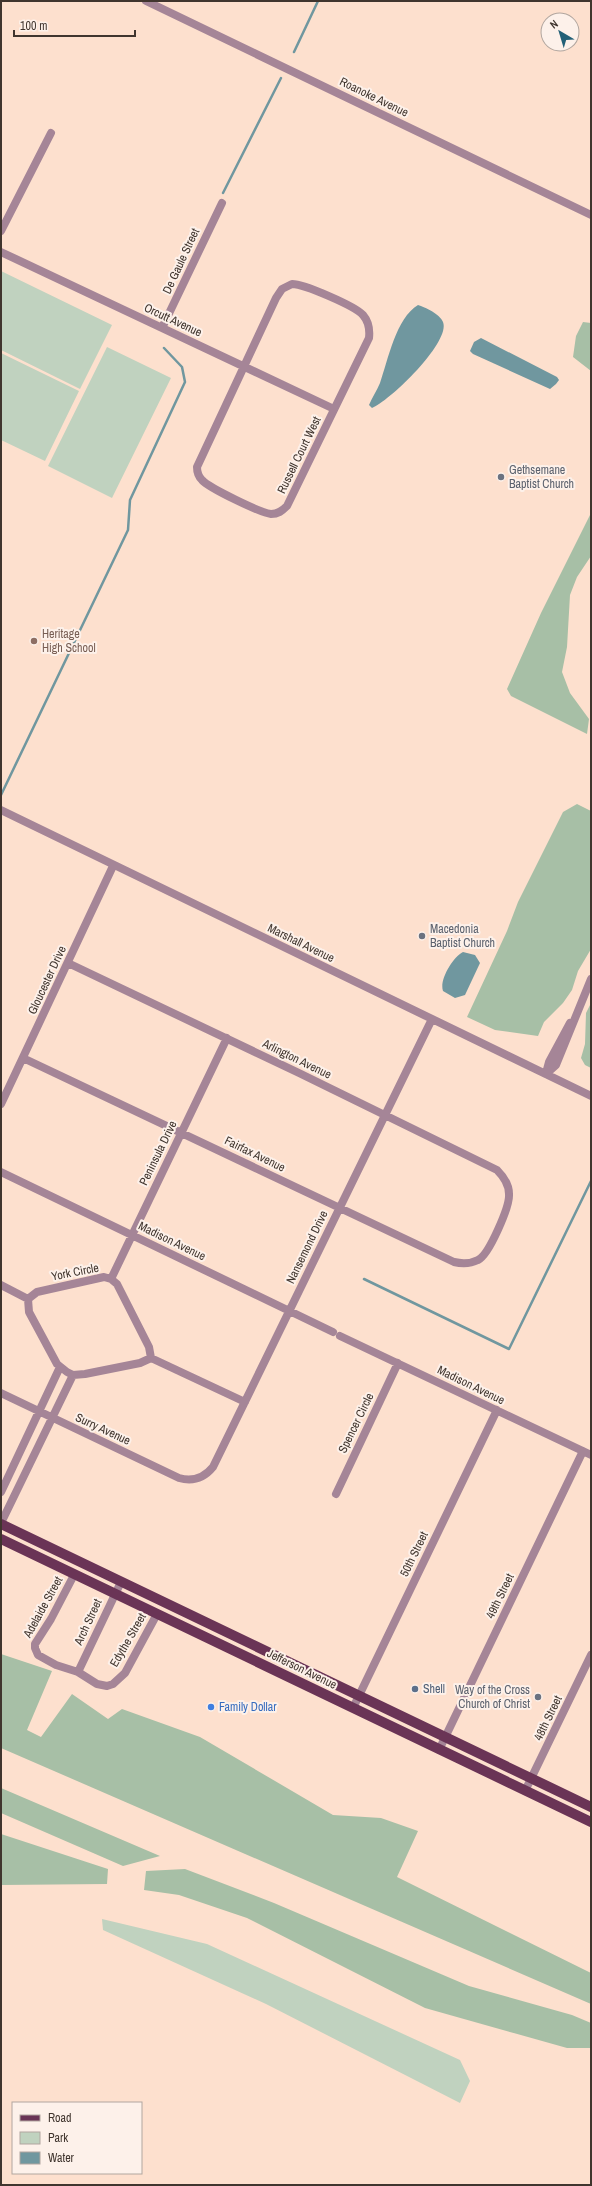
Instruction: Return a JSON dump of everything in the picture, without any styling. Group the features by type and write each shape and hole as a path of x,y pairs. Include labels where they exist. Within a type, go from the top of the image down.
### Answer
{"main road":[{"name":"Jefferson Avenue","path":"1,1524 591,1807"},
{"name":"Jefferson Avenue","path":"1,1539 591,1822"}],"street":[{"name":"Roanoke Avenue","path":"146,1 591,215"},
{"path":"1,231 51,132"},
{"name":"De Gaule Street","path":"162,328 222,203"},
{"name":"Orcutt Avenue","path":"1,252 334,409"},
{"name":"Russell Court West","path":"298,284 310,288 356,310 362,314 369,326 369,338 287,506 283,510 271,514 256,509 204,483 197,473 199,457 243,366 282,289 298,284"},
{"name":"Marshall Avenue","path":"1,810 113,866 591,1096"},
{"name":"Gloucester Drive","path":"1,1104 24,1058 113,866"},
{"name":"Arlington Avenue","path":"68,963 227,1038 496,1170 502,1175 508,1187 508,1204 487,1252 478,1261"},
{"path":"546,1074 556,1065 570,1034 574,1018 591,979"},
{"name":"Nansemond Drive","path":"197,1479 208,1473 213,1467 432,1019"},
{"name":"Peninsula Drive","path":"111,1279 227,1038"},
{"name":"Fairfax Avenue","path":"24,1058 182,1131 454,1262 468,1264 478,1261"},
{"name":"Madison Avenue","path":"1,1172 591,1455"},
{"name":"York Circle","path":"28,1299 37,1292 104,1277 111,1279 117,1284 149,1347 151,1358"},
{"path":"1,1285 28,1299 28,1312 60,1367 73,1374 85,1374 140,1363 151,1358 245,1402"},
{"name":"Spencer Circle","path":"336,1494 398,1363"},
{"path":"1,1492 60,1367"},
{"path":"1,1524 73,1374"},
{"name":"Surry Avenue","path":"1,1393 179,1478 197,1479"},
{"name":"50th Street","path":"353,1708 497,1410"},
{"name":"49th Street","path":"439,1750 583,1451"},
{"name":"Adelaide Street","path":"74,1575 35,1648 38,1655 56,1665 78,1672"},
{"name":"Arch Street","path":"78,1672 121,1582"},
{"name":"Edythe Street","path":"78,1672 97,1684 107,1686 113,1684 125,1673 157,1614"},
{"name":"48th Street","path":"525,1790 591,1655"}],"green space":[{"path":"1,271 112,325 80,389 1,350"},
{"path":"583,322 591,323 591,371 573,357 576,336"},
{"path":"107,347 171,378 112,498 48,466"},
{"path":"1,353 79,391 45,461 1,440"},
{"path":"591,513 591,556 577,577 570,595 567,647 562,672 570,693 589,719 587,734 511,696 507,689 541,613"},
{"path":"577,804 591,811 591,949 578,971 572,990 563,1003 544,1022 538,1036 495,1030 467,1017 507,931 518,902 563,812"},
{"path":"591,1003 591,1068 585,1065 581,1058 585,1044 586,1013"},
{"path":"1,1654 52,1671 27,1730 41,1737 72,1694 108,1719 122,1709 200,1737 333,1815 381,1818 418,1831 397,1877 591,1973 591,2004 1,1748"},
{"path":"1,1788 160,1856 123,1866 1,1813"},
{"path":"1,1834 108,1869 107,1884 1,1885"},
{"path":"185,1869 274,1903 469,1986 572,2015 591,2023 591,2048 567,2048 425,2008 247,1918 179,1895 144,1890 146,1871"},
{"path":"102,1919 207,1944 460,2060 470,2081 460,2103 266,2004 103,1930"}],"water":[{"path":"418,305 436,314 443,322 443,331 438,343 429,356 404,383 381,403 372,408 369,405 380,383 398,329 410,311"},
{"path":"481,338 557,377 559,380 550,389 473,354 470,351 474,342"},
{"path":"463,952 475,955 480,963 465,995 455,998 443,991 442,986 445,975 451,964"}],"waterway":[{"path":"294,52 318,1"},
{"path":"223,193 281,78"},
{"path":"1,795 128,530 130,500 185,382 182,367 164,348"},
{"path":"364,1279 509,1349 591,1181"}],"place":[{"name":"Gethsemane Baptist Church","path":"501,477"},
{"name":"Heritage High School","path":"34,641"},
{"name":"Macedonia Baptist Church","path":"422,936"},
{"name":"Shell","path":"415,1689"},
{"name":"Way of the Cross Church of Christ","path":"538,1697"},
{"name":"Family Dollar","path":"211,1707"}]}
